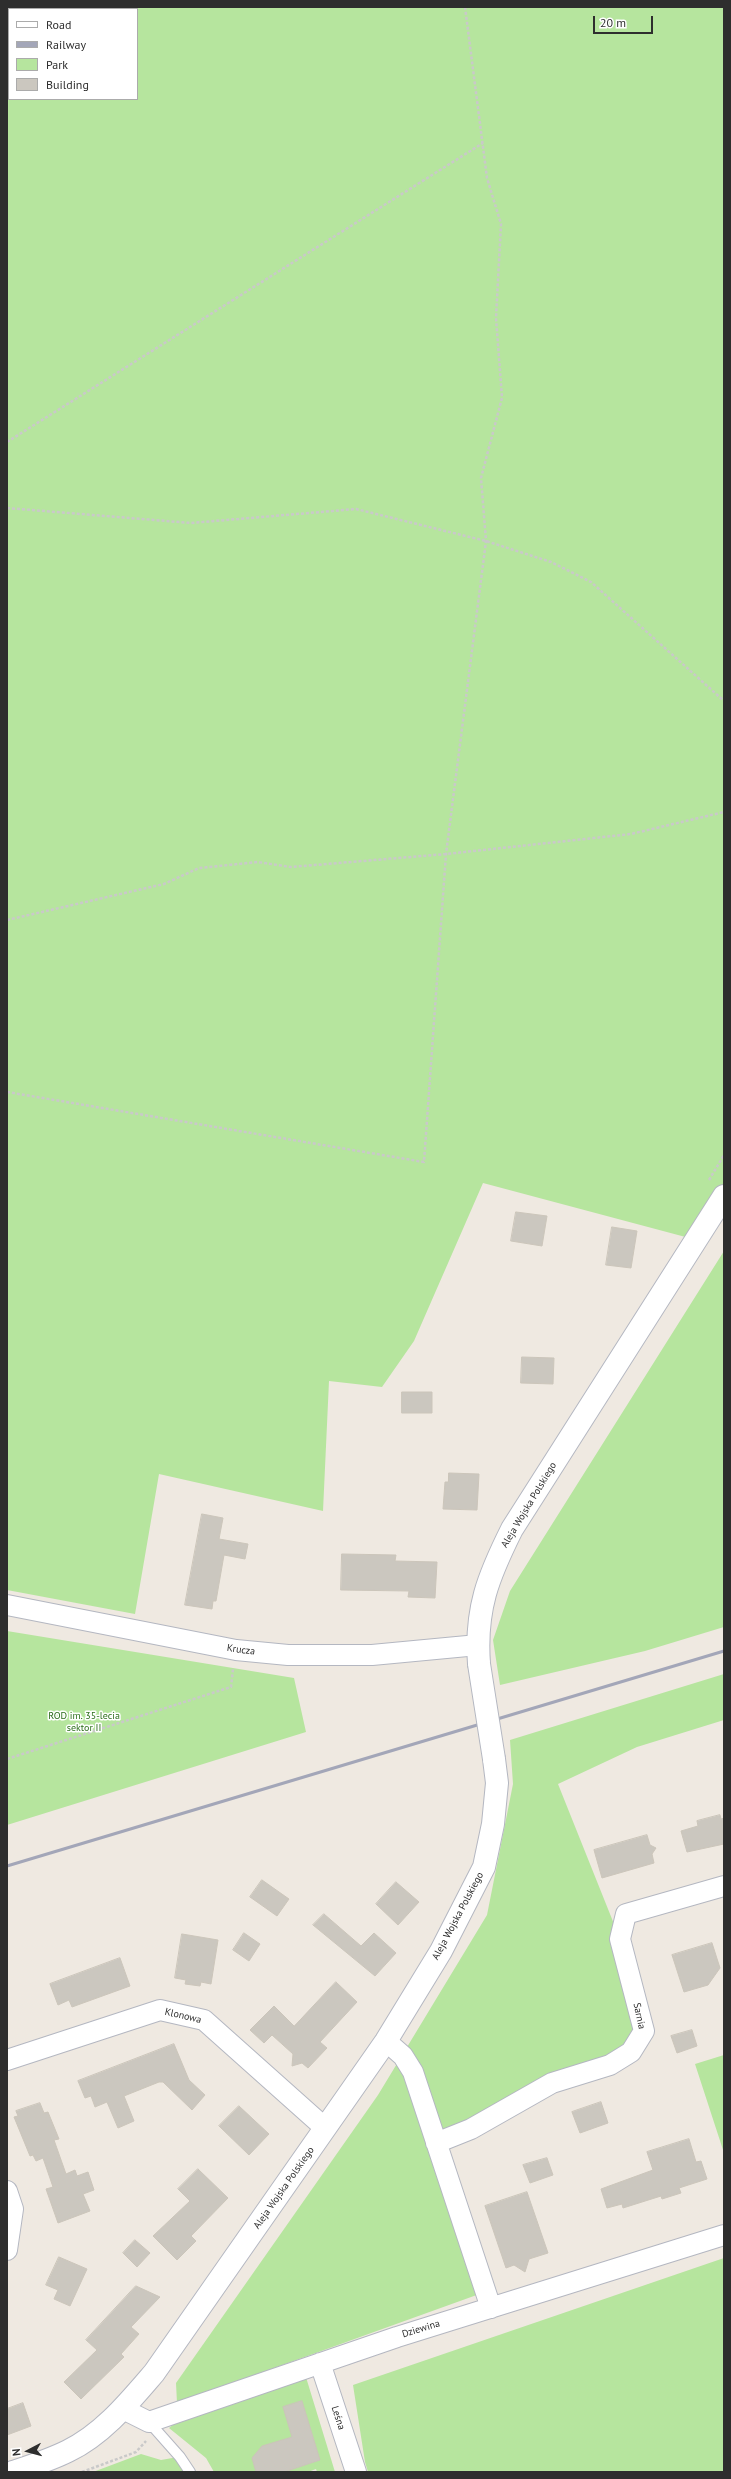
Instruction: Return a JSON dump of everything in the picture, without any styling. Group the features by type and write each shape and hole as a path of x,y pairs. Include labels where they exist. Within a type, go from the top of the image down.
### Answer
{"street":[{"name":"Aleja Wojska Polskiego","path":"13,2472 69,2451 99,2431 123,2409 154,2373 386,2041 441,1951 484,1867 496,1790 494,1759 478,1654 481,1606 492,1570 512,1529 724,1196"},
{"name":"Krucza","path":"7,1605 236,1650 288,1655 478,1654"},
{"name":"Sarnia","path":"436,2143 471,2129 552,2083 610,2065 631,2052 644,2032 620,1939 626,1914 724,1886"},
{"name":"Klonowa","path":"7,2060 160,2010 204,2020 326,2128"},
{"path":"386,2041 408,2061 491,2308"},
{"path":"7,2191 13,2209 7,2250"},
{"name":"Dziewina","path":"149,2422 320,2363 724,2235"},
{"name":"Leśna","path":"320,2363 356,2472"},
{"path":"123,2409 149,2422"}],"lane":[{"path":"149,2422 180,2457 190,2472"}],"path":[{"path":"7,1092 424,1162 446,854 486,541 481,478 502,398 496,318 501,224 487,178 465,7"},
{"path":"7,442 483,143"},
{"path":"7,508 191,523 356,509 486,541 551,562 591,582 724,701"},
{"path":"7,920 164,884 199,868 258,862 291,867 446,854 630,834 724,812"},
{"path":"7,1759 231,1687 236,1650"},
{"path":"82,2472 136,2452 146,2444"}],"green space":[{"path":"7,7 724,7 724,1189 693,1239 483,1183 414,1341 382,1387 329,1381 323,1511 159,1474 135,1614 7,1590"},
{"path":"724,1251 724,1627 645,1651 500,1685 493,1640 510,1591"},
{"name":"ROD im. 35-lecia sektor II","path":"7,1631 294,1678 306,1732 7,1825"},
{"path":"724,1674 724,1720 637,1747 558,1784 620,1939 644,2031 631,2052 437,2143 485,2292 177,2403 176,2383 378,2095 487,1915 513,1784 510,1740"},
{"path":"724,2055 724,2153 695,2064"},
{"path":"724,2258 724,2472 368,2472 365,2462 353,2385"},
{"path":"305,2374 335,2472 317,2472 316,2469 308,2472 214,2472 206,2458 169,2428 181,2418"},
{"path":"141,2454 161,2460 178,2457 186,2472 93,2472"}],"building":[{"path":"516,1212 547,1216 542,1246 511,1241"},
{"path":"612,1227 637,1231 631,1268 606,1265"},
{"path":"522,1357 554,1358 553,1384 521,1383"},
{"path":"402,1392 432,1392 432,1413 402,1413"},
{"path":"449,1473 479,1474 477,1510 443,1509 445,1482 448,1482"},
{"path":"202,1514 223,1518 219,1539 248,1544 245,1559 224,1555 216,1601 213,1601 212,1609 185,1605"},
{"path":"342,1554 396,1555 395,1561 437,1562 435,1598 408,1597 409,1591 341,1590"},
{"path":"720,1815 721,1819 724,1818 724,1844 687,1852 681,1831 698,1826 697,1821"},
{"path":"647,1835 650,1845 656,1848 652,1854 654,1863 602,1878 594,1850"},
{"path":"262,1880 289,1899 277,1916 250,1897"},
{"path":"396,1882 419,1902 398,1925 376,1904"},
{"path":"324,1914 361,1946 374,1933 396,1953 375,1976 313,1925"},
{"path":"244,1933 260,1944 249,1961 233,1950"},
{"path":"182,1934 218,1940 211,1984 201,1982 200,1986 185,1984 186,1980 175,1978"},
{"path":"712,1943 720,1968 708,1985 684,1992 672,1955"},
{"path":"120,1958 130,1986 72,2007 69,2000 58,2005 50,1984"},
{"path":"336,1982 357,2002 320,2042 327,2048 308,2068 302,2063 292,2066 293,2054 272,2035 264,2043 250,2030 274,2006 294,2026"},
{"path":"692,2030 697,2046 677,2053 671,2036"},
{"path":"174,2044 189,2080 205,2095 192,2110 163,2082 159,2082 124,2096 134,2121 118,2128 107,2102 95,2107 91,2096 85,2098 78,2081"},
{"path":"601,2102 608,2123 580,2133 572,2112"},
{"path":"40,2103 44,2113 48,2112 59,2139 54,2140 66,2174 75,2170 77,2176 88,2172 94,2190 83,2194 90,2211 58,2223 46,2189 53,2187 43,2158 36,2161 33,2155 30,2156 14,2117 18,2116 16,2111"},
{"path":"239,2106 269,2134 249,2155 219,2126"},
{"path":"689,2139 696,2162 701,2161 707,2179 679,2188 681,2193 662,2199 661,2196 623,2208 622,2204 607,2208 601,2189 653,2170 647,2152"},
{"path":"547,2158 553,2175 530,2183 523,2165"},
{"path":"198,2169 228,2198 191,2236 196,2241 177,2260 153,2236 190,2201 178,2189"},
{"path":"527,2192 548,2253 529,2259 525,2272 514,2265 506,2268 485,2206"},
{"path":"135,2240 150,2253 137,2267 123,2253"},
{"path":"59,2257 87,2269 70,2306 54,2299 58,2290 46,2285"},
{"path":"136,2286 160,2297 131,2327 139,2334 121,2354 124,2357 81,2399 64,2382 97,2350 86,2340"},
{"path":"302,2401 320,2460 284,2472 256,2472 252,2458 262,2446 292,2437 283,2407"},
{"path":"23,2403 31,2426 7,2435 7,2409"}],"railway":[{"path":"7,1866 724,1651"}]}
